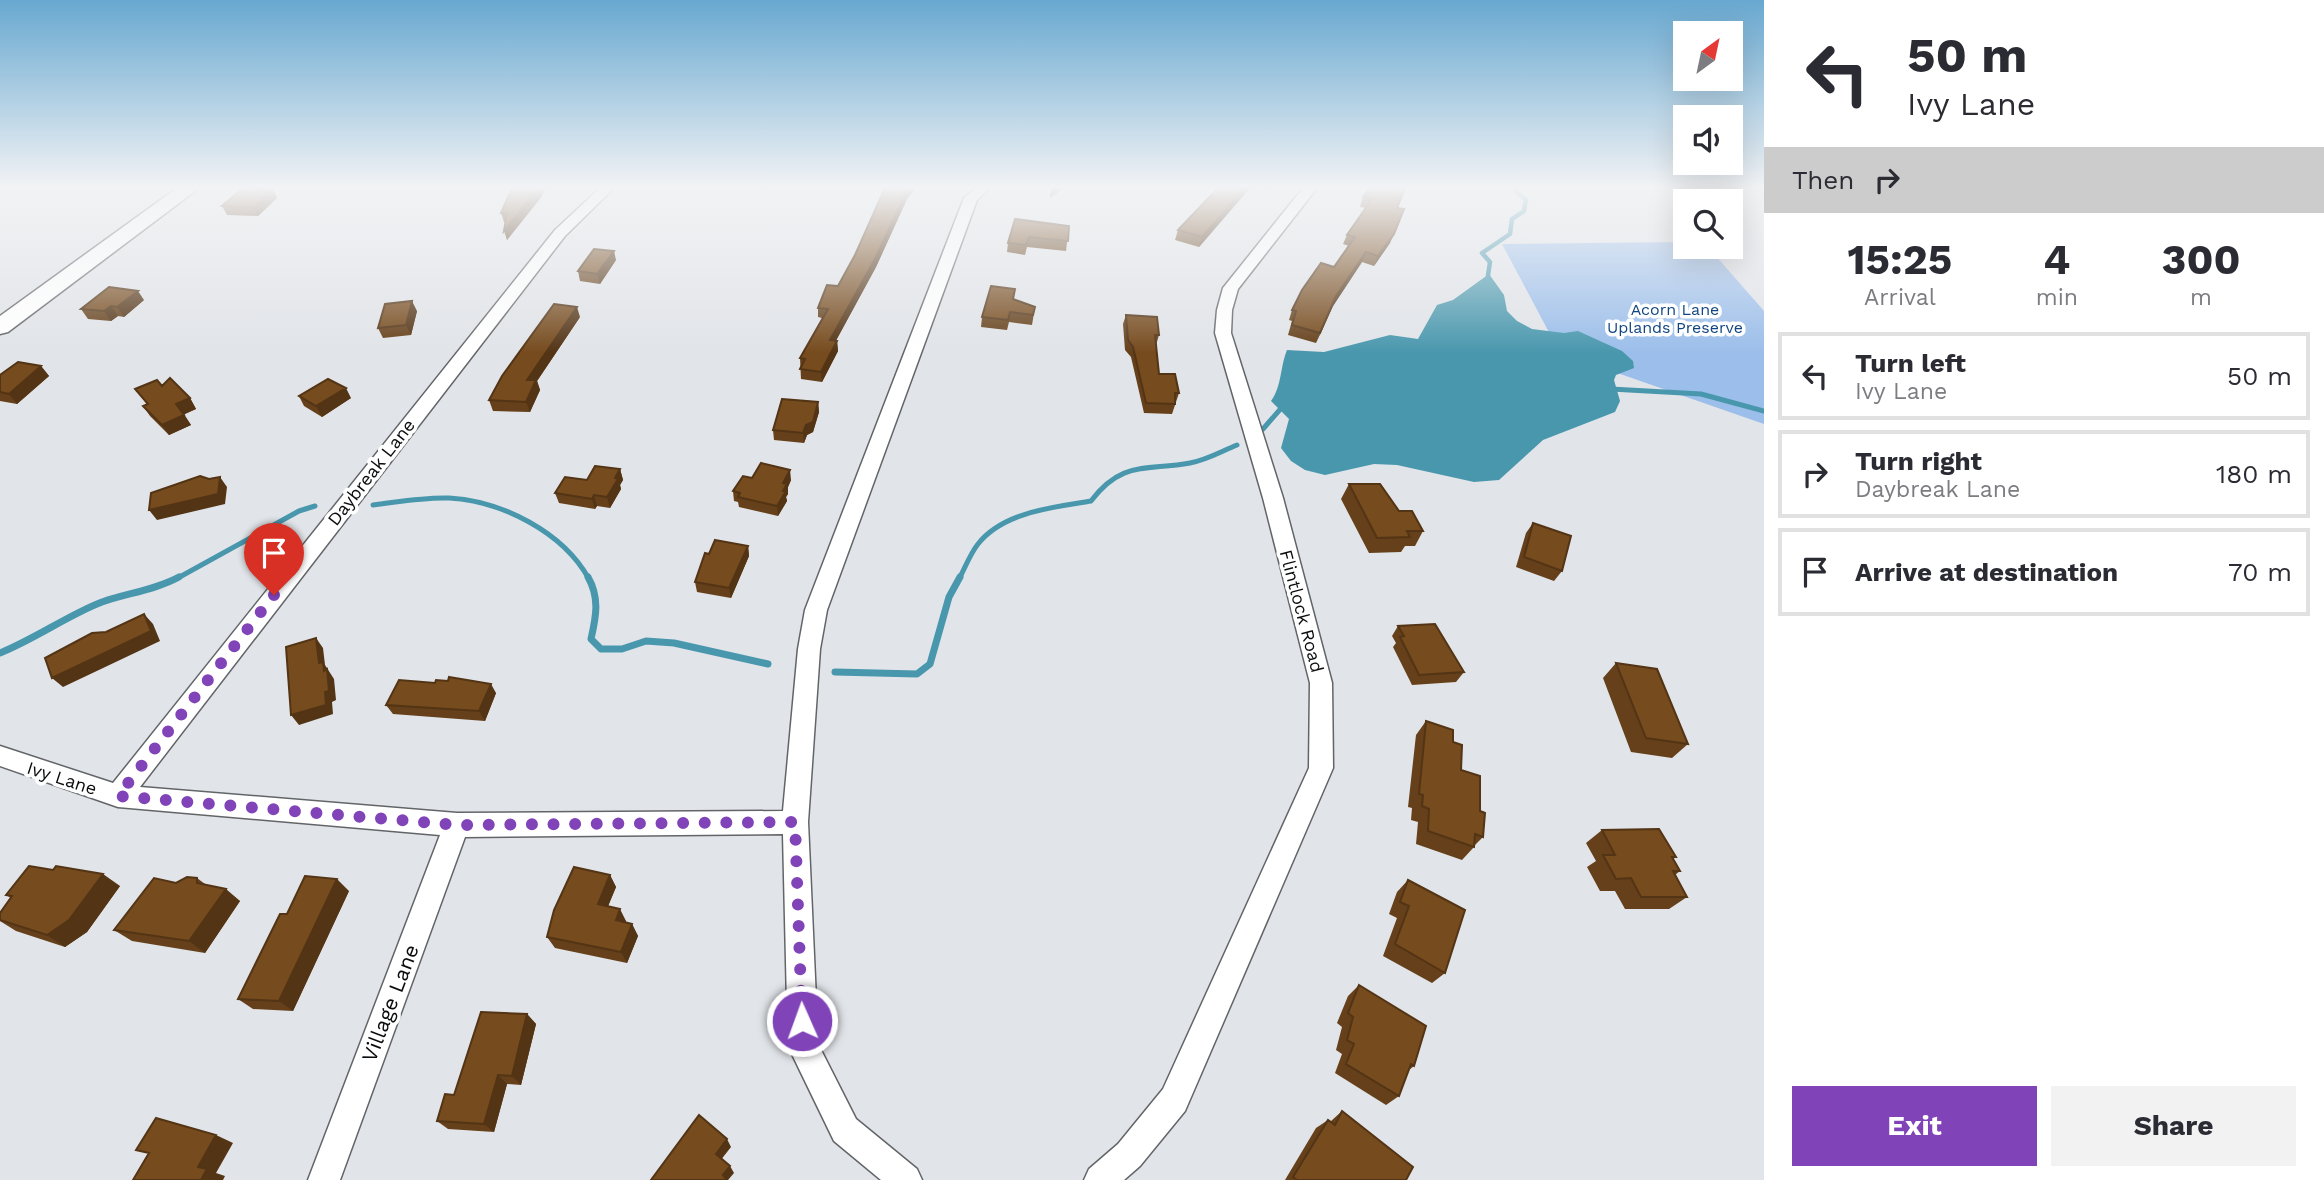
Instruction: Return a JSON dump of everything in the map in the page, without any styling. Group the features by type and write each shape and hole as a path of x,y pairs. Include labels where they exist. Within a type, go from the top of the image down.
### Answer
{"street":[{"path":"0,327 114,243"},
{"name":"Daybreak Lane","path":"118,796 552,243"},
{"path":"906,1180 845,1130 803,1046 795,822 809,649 816,610 954,243"},
{"name":"Flintlock Road","path":"1100,1180 1129,1155 1174,1100 1321,768 1321,683 1273,498 1223,333 1224,309 1231,288 1266,243"},
{"name":"Ivy Lane","path":"0,757 118,796 457,825 795,822"},
{"name":"Village Lane","path":"324,1180 457,825"}],"green space":[{"name":"Acorn Lane Uplands Preserve","path":"1673,243 1673,259 1718,259 1764,311 1764,424 1560,353 1502,244"}],"shaded area":[{"path":"1489,274 1504,295 1507,311 1517,321 1532,329 1564,333 1578,331 1622,351 1633,361 1634,368 1616,375 1614,380 1620,401 1615,412 1543,440 1499,480 1474,482 1397,465 1374,464 1325,475 1305,470 1291,461 1281,448 1289,419 1271,401 1277,389 1287,350 1324,352 1390,335 1418,339 1437,305 1453,300"}],"building":[{"path":"860,243 882,243 830,340 837,341 821,372 800,369 805,359 800,358 828,309 818,308 827,285 838,286"},
{"path":"1351,243 1387,243 1378,256 1366,252 1336,296 1320,333 1292,325 1296,311 1292,310 1321,263 1334,267"},
{"path":"594,249 614,251 597,274 578,271"},
{"path":"991,286 1015,289 1013,299 1035,307 1033,315 1010,312 1008,320 982,317"},
{"path":"109,287 138,291 117,307 111,306 104,311 81,309"},
{"path":"412,301 406,325 378,328 385,304"},
{"path":"554,304 577,307 527,380 536,380 526,402 489,400 502,376"},
{"path":"1126,315 1157,317 1159,335 1155,335 1159,374 1175,374 1179,393 1175,393 1175,404 1146,403 1133,347 1128,340"},
{"path":"18,362 41,366 9,394 0,392 0,375"},
{"path":"170,378 190,398 176,404 184,415 162,425 143,406 148,404 135,389 157,380 162,386"},
{"path":"328,379 346,388 316,406 299,396"},
{"path":"782,399 818,402 813,422 806,425 803,433 773,430"},
{"path":"761,463 790,470 783,483 787,484 783,491 786,491 777,506 738,497 740,493 733,491 743,476 752,478"},
{"path":"595,466 620,469 615,478 618,479 607,497 594,495 592,499 555,493 565,477 587,480"},
{"path":"200,476 209,479 220,477 218,494 149,510 151,493"},
{"path":"1349,484 1380,484 1399,511 1412,511 1423,531 1407,531 1410,537 1377,538"},
{"path":"1533,523 1571,536 1562,571 1524,557"},
{"path":"715,540 748,546 729,588 695,582 705,553 709,554"},
{"path":"144,614 151,631 52,678 45,658 92,633 106,632"},
{"path":"1435,624 1464,672 1419,675 1400,637 1404,636 1398,626"},
{"path":"316,638 319,663 323,662 324,671 327,669 329,691 325,692 326,705 291,715 286,647"},
{"path":"1616,663 1657,669 1688,744 1646,738"},
{"path":"449,677 491,684 479,711 386,705 399,680 435,683 436,680 448,681"},
{"path":"1426,721 1453,730 1453,742 1462,745 1461,770 1480,776 1480,811 1485,813 1483,837 1475,834 1474,847 1428,831 1429,809 1422,806 1423,795 1419,794"},
{"path":"1659,829 1676,857 1672,857 1680,871 1673,871 1687,897 1641,897 1631,878 1616,879 1603,855 1615,855 1602,830"},
{"path":"29,866 53,870 56,866 103,874 69,920 47,935 0,920 0,913 12,896 6,895"},
{"path":"574,867 610,875 598,904 620,909 616,920 632,924 621,952 547,937 554,910"},
{"path":"305,876 337,879 279,1001 238,999 280,914 287,914"},
{"path":"187,877 197,878 197,883 226,889 189,941 114,930 154,878 176,883"},
{"path":"1408,880 1465,910 1445,973 1395,944 1409,906 1400,902"},
{"path":"1359,985 1426,1026 1414,1066 1411,1064 1399,1096 1346,1064 1354,1044 1347,1040 1353,1017 1348,1013"},
{"path":"481,1012 527,1014 512,1076 498,1075 484,1124 437,1121 445,1094 454,1095"},
{"path":"1342,1111 1413,1167 1406,1180 1297,1180 1293,1177 1328,1120 1335,1125"},
{"path":"699,1115 727,1139 716,1154 730,1166 723,1175 727,1180 651,1180"},
{"path":"156,1118 216,1135 198,1167 207,1169 201,1180 133,1180 149,1153 136,1150"}],"waterway":[{"path":"1487,282 1490,262 1482,253 1497,243"},
{"path":"1611,389 1701,394 1764,411"},
{"path":"1263,429 1283,406"},
{"path":"960,577 978,544 989,533 1015,518 1091,501 1102,488 1124,473 1196,462 1237,445"},
{"path":"373,505 439,498 490,505 529,522 547,534 564,547 589,579"},
{"path":"176,579 299,511 315,506"},
{"path":"0,653 90,607 179,577"},
{"path":"835,672 917,674 930,664 949,597 960,577"},
{"path":"589,579 596,600 591,639 601,649 622,649 646,641 674,643 768,664"}],"route":[{"path":"274,595 118,796 457,825 795,822 802,1021"}]}
